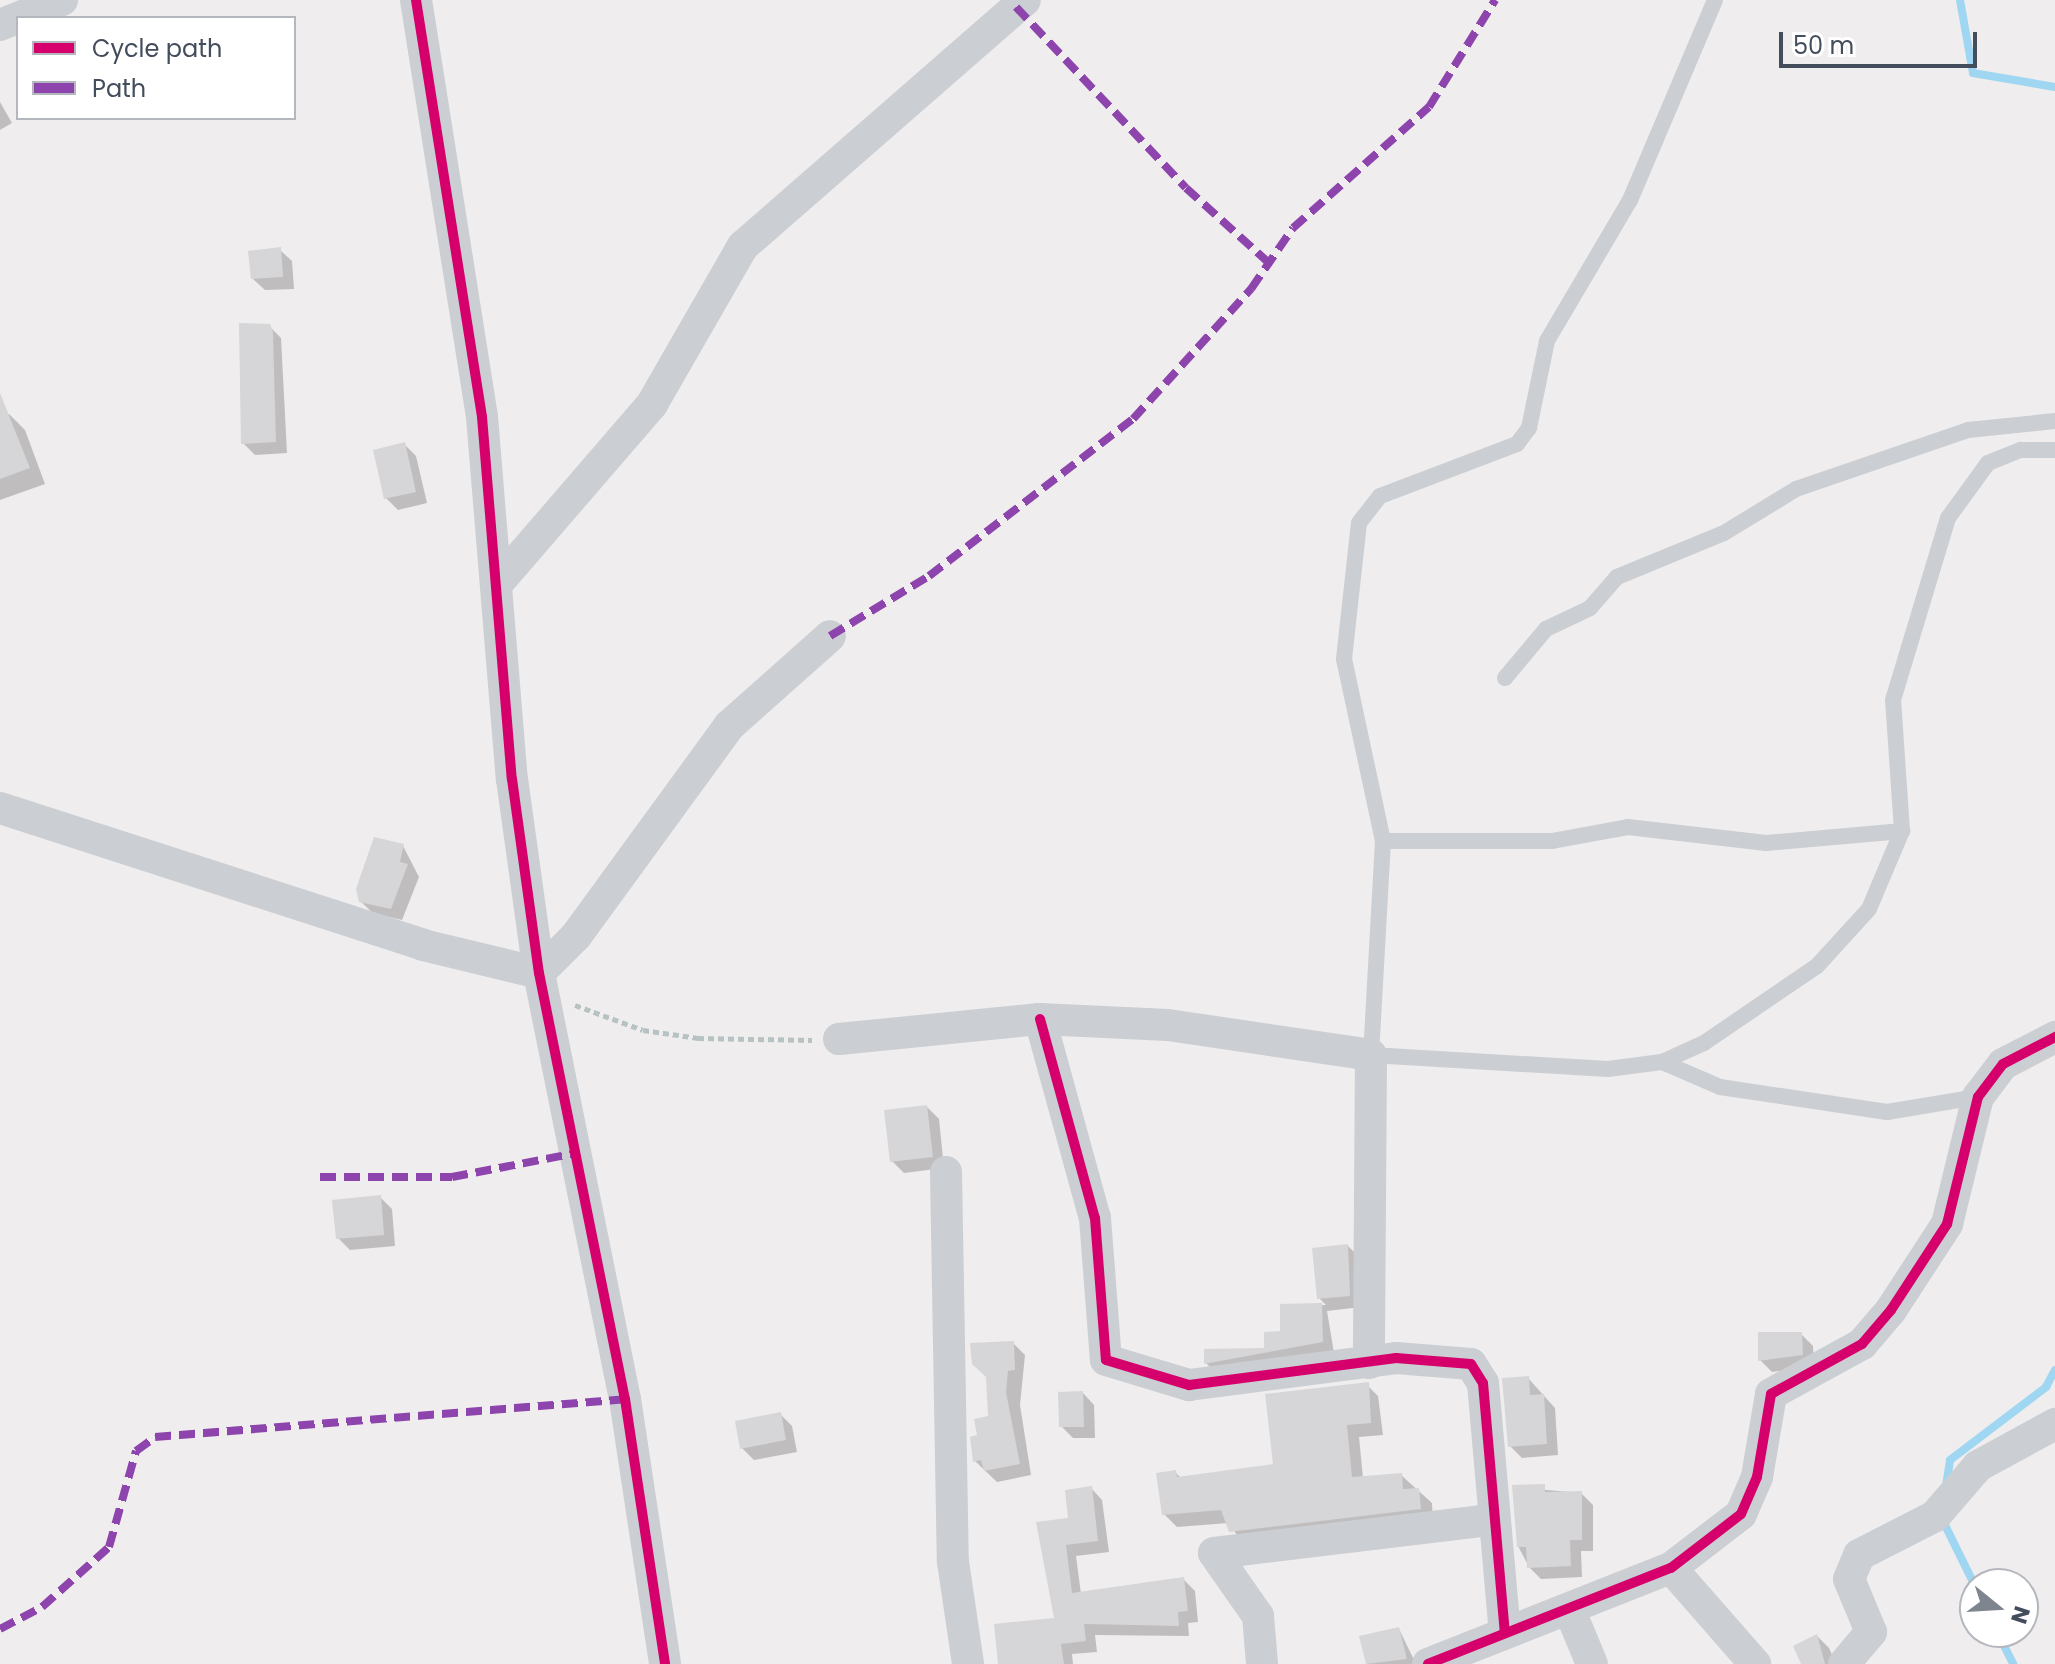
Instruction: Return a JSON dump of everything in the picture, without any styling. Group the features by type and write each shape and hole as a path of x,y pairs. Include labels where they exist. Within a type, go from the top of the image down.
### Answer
{"street":[{"path":"22,16 62,0"},
{"path":"416,0 482,417 496,585 542,983 625,1399 665,1664"},
{"path":"496,585 652,404 743,246 1025,0"},
{"path":"542,983 729,726 830,636"},
{"path":"0,808 542,983"},
{"path":"1040,1019 1095,1218 1106,1360 1189,1385 1369,1363 1457,1359 1479,1370 1491,1520 1505,1633"},
{"path":"839,1039 1040,1019 1168,1025 1371,1055 1369,1363"},
{"path":"1428,1664 1462,1658 1505,1633 1570,1611 1671,1568 1741,1514 1757,1477 1771,1394 1862,1344 1921,1270 1955,1201 1978,1097 2003,1064 2055,1037"},
{"path":"946,1172 953,1562 968,1664"},
{"path":"1844,1664 1871,1632 1849,1579 1852,1563 1935,1516 1958,1494 1978,1466 2055,1424"},
{"path":"1262,1664 1258,1616 1214,1553 1491,1520"},
{"path":"1671,1568 1755,1664"},
{"path":"1570,1611 1592,1664"}],"lane":[{"path":"1715,0 1630,200 1547,341 1529,428 1517,444 1380,496 1359,523 1344,659 1383,841 1371,1055 1608,1069 1662,1062 1714,1037 1844,940 1869,909 1902,831 1893,700 1948,518 1988,463 2021,450 2055,450"},
{"path":"1505,678 1546,629 1590,608 1617,577 1724,533 1796,489 1968,430 2055,421"},
{"path":"1383,841 1552,841 1628,827 1766,843 1902,831"},
{"path":"1662,1062 1720,1087 1887,1112 1978,1097"}],"path":[{"path":"542,983 643,1030 763,1042 839,1039"}],"building":[{"path":"281,247 283,277 251,279 248,251"},
{"path":"239,323 270,324 273,332 276,442 241,444"},
{"path":"0,393 30,468 0,479"},
{"path":"405,442 416,492 384,499 373,450"},
{"path":"374,837 404,844 400,862 408,864 391,909 359,902 356,889"},
{"path":"927,1105 933,1157 890,1162 884,1110"},
{"path":"381,1195 384,1235 336,1239 332,1200"},
{"path":"1348,1244 1350,1296 1317,1299 1312,1248"},
{"path":"1322,1303 1323,1342 1204,1364 1204,1349 1264,1348 1264,1332 1280,1331 1280,1304"},
{"path":"1758,1332 1802,1332 1803,1355 1758,1361"},
{"path":"1014,1341 1015,1370 1008,1371 1006,1392 1020,1464 984,1471 981,1460 973,1462 970,1437 977,1435 974,1419 988,1416 986,1377 972,1364 970,1343"},
{"path":"1529,1376 1530,1395 1544,1394 1547,1444 1508,1447 1502,1378"},
{"path":"1369,1382 1371,1423 1347,1425 1352,1477 1402,1473 1403,1489 1419,1488 1421,1509 1229,1532 1221,1510 1162,1515 1156,1473 1176,1470 1177,1477 1273,1464 1265,1394"},
{"path":"1083,1391 1084,1427 1059,1427 1058,1392"},
{"path":"781,1412 786,1440 740,1449 735,1421"},
{"path":"1545,1484 1545,1492 1582,1491 1582,1540 1570,1540 1571,1566 1527,1568 1526,1547 1517,1547 1512,1485"},
{"path":"1092,1486 1098,1541 1066,1545 1072,1593 1184,1577 1188,1611 1178,1612 1179,1626 1084,1624 1086,1641 1061,1644 1064,1664 998,1664 994,1624 1054,1618 1036,1522 1068,1518 1065,1490"},
{"path":"1399,1627 1407,1659 1366,1664 1359,1636"},
{"path":"1817,1634 1825,1664 1801,1664 1793,1646"}],"waterway":[{"path":"1960,0 1973,73 2055,87"},
{"path":"1946,1486 1950,1460 2046,1387 2055,1370"},
{"path":"1942,1519 1966,1568"},
{"path":"2005,1648 2013,1664"}],"marked path":[{"path":"830,636 929,576 1133,419 1251,289 1293,228 1429,107 1495,0"},
{"path":"1016,7 1186,188 1270,264"},
{"path":"320,1177 452,1177 572,1154"},
{"path":"0,1629 42,1607 109,1547 136,1451 155,1437 625,1399"}],"cycle path":[{"path":"416,0 482,417 512,779 539,973 625,1399 665,1664"},
{"path":"1040,1019 1095,1218 1106,1360 1189,1385 1396,1358 1471,1364 1483,1383 1505,1633"},
{"path":"1428,1664 1671,1568 1741,1514 1757,1477 1771,1394 1862,1344 1891,1310 1947,1224 1978,1097 2003,1064 2055,1037"}]}
